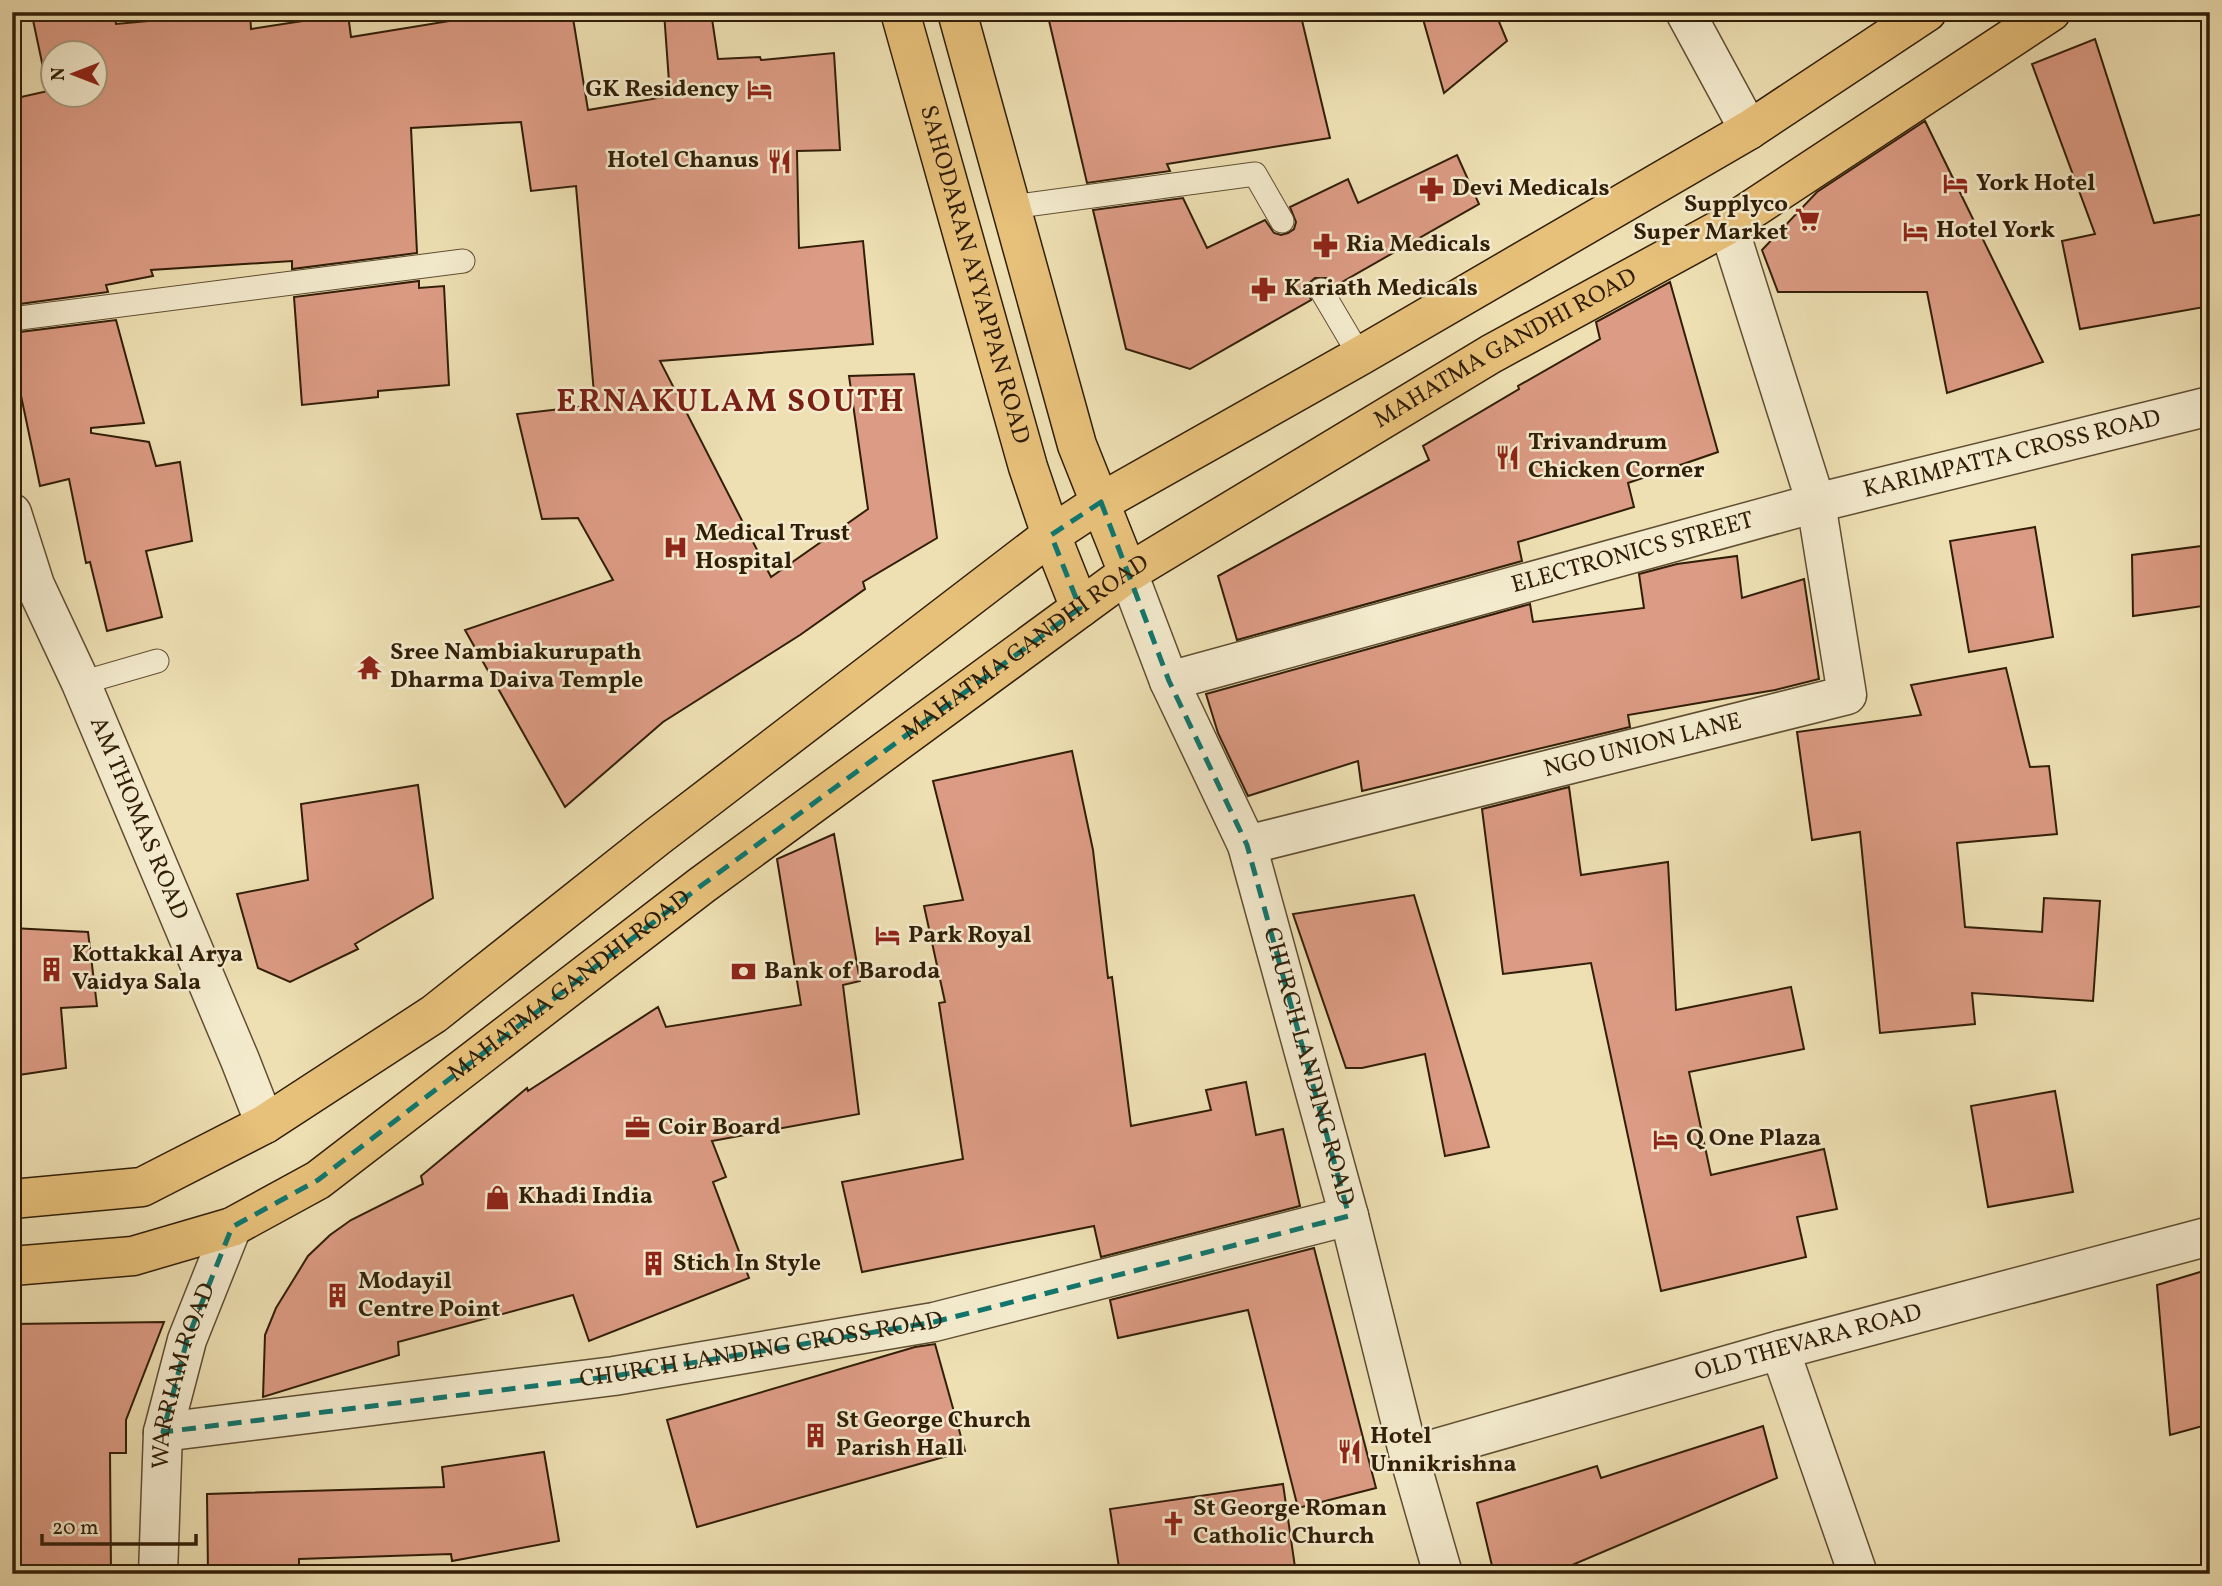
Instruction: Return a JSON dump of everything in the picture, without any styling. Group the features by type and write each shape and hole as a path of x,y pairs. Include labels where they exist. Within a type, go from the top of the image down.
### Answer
{"main road":[{"name":"SAHODARAN AYYAPPAN ROAD","path":"900,12 1028,467 1080,608"},
{"path":"957,12 1077,445 1128,573"},
{"path":"12,1199 142,1187 265,1124 434,1014 657,837 1051,535 1101,502 1360,356 1749,130 1927,12"},
{"name":"MAHATMA GANDHI ROAD","path":"12,1266 133,1256 232,1227 318,1180 702,885 1128,573 1492,354 1728,225 2051,12"}],"street":[{"path":"1685,12 1749,130"},
{"path":"1728,225 1816,503"},
{"name":"KARIMPATTA CROSS ROAD","path":"1816,503 2210,406"},
{"name":"ELECTRONICS STREET","path":"1169,681 1816,503"},
{"name":"NGO UNION LANE","path":"1247,845 1847,695 1816,503"},
{"name":"AM THOMAS ROAD","path":"12,513 24,589 81,683 265,1124"},
{"name":"CHURCH LANDING ROAD","path":"1128,573 1169,681 1247,845 1349,1216 1409,1456 1443,1574"},
{"name":"CHURCH LANDING CROSS ROAD","path":"163,1432 614,1376 934,1322 1349,1216"},
{"name":"WARRIAM ROAD","path":"158,1574 163,1432 187,1340 232,1227"},
{"name":"OLD THEVARA ROAD","path":"1409,1456 1780,1350 2210,1236"},
{"path":"1780,1350 1858,1574"}],"lane":[{"path":"1012,207 1255,174 1282,221"},
{"path":"12,319 463,261"},
{"path":"1321,290 1360,356"},
{"path":"81,683 157,661"}],"highlighted area":[{"path":"1101,502 1169,681 1247,845 1349,1216 934,1322 614,1376 163,1432 187,1340 232,1227 318,1180 702,885 1080,608 1051,535"}],"building":[{"path":"64,12 114,12 116,24 250,12 251,29 348,14 351,37 462,19 461,12 572,12 588,110 670,96 664,12 711,12 718,59 760,57 761,60 834,53 840,150 797,151 799,248 863,241 873,344 660,361 771,577 868,509 849,376 914,374 937,538 863,582 865,589 800,635 663,722 565,807 465,630 613,580 578,518 542,519 517,414 595,405 576,186 531,191 521,122 411,128 417,253 292,269 292,261 151,270 153,276 106,285 108,292 12,305 12,99 38,93 38,108 108,108 108,38 38,38 38,44 33,20"},
{"path":"1047,12 1300,12 1330,138 1167,164 1170,171 1087,183"},
{"path":"1421,12 1495,12 1507,41 1444,93"},
{"path":"2095,39 2154,223 2210,213 2210,306 2080,329 2062,241 2095,234 2032,64"},
{"path":"1925,121 2043,362 1947,393 1927,292 1778,292 1762,250 1817,192"},
{"path":"1457,155 1479,204 1335,286 1327,278 1315,278 1307,289 1311,300 1190,369 1126,349 1093,210 1183,198 1207,248 1265,220 1274,233 1288,233 1294,229 1296,222 1290,207 1348,179 1358,203"},
{"path":"419,281 419,288 444,286 449,385 378,391 378,397 302,405 294,297"},
{"path":"1670,282 1718,452 1628,483 1634,507 1518,542 1522,561 1237,640 1218,576 1429,460 1423,446 1519,389 1518,386 1600,339 1596,322"},
{"path":"116,320 144,423 91,428 91,433 149,442 156,466 180,462 192,541 146,551 162,617 107,631 90,562 86,563 69,479 40,486 12,353 12,333"},
{"path":"2035,527 2053,637 1969,652 1950,541"},
{"path":"2210,545 2210,605 2133,616 2132,555"},
{"path":"1737,556 1742,598 1804,579 1819,679 1775,690 1628,715 1630,727 1362,791 1358,761 1248,796 1218,733 1206,694 1530,604 1533,622 1644,608 1639,574 1677,564"},
{"path":"2006,668 2030,767 2049,766 2057,834 1957,843 1965,927 2042,932 2044,898 2100,901 2093,1001 1972,993 1975,1024 1880,1033 1860,832 1812,840 1797,732 1921,715 1911,685"},
{"path":"1072,751 1093,850 1108,978 1112,977 1131,1126 1211,1110 1206,1090 1246,1082 1256,1135 1283,1129 1300,1206 1101,1257 1094,1226 862,1272 842,1182 963,1159 939,1003 945,1002 924,906 963,900 933,781"},
{"path":"418,785 433,898 355,944 358,949 290,982 258,968 237,894 308,880 301,804"},
{"path":"1569,787 1581,875 1668,862 1676,1010 1791,987 1804,1049 1689,1072 1711,1175 1824,1149 1837,1209 1797,1217 1806,1257 1661,1291 1591,963 1503,974 1482,809"},
{"path":"834,834 860,981 843,985 859,1114 712,1141 726,1177 713,1182 749,1278 589,1341 573,1295 398,1342 399,1355 263,1397 265,1335 276,1308 308,1256 351,1220 423,1184 421,1176 527,1088 528,1091 658,1007 666,1027 801,1005 777,859"},
{"path":"1414,895 1489,1147 1445,1156 1425,1054 1362,1068 1346,1068 1293,914"},
{"name":"Kottakkal Arya Vaidya Sala","path":"12,928 88,932 97,1006 61,1008 66,1068 12,1076"},
{"path":"2055,1091 2073,1192 1988,1207 1971,1106"},
{"path":"1314,1248 1376,1488 1298,1508 1248,1310 1118,1338 1110,1300"},
{"path":"2210,1269 2210,1424 2170,1435 2157,1285"},
{"path":"164,1322 126,1420 126,1453 110,1453 111,1574 12,1574 12,1324"},
{"name":"St George Church Parish Hall","path":"935,1344 965,1451 697,1527 667,1420 915,1347"},
{"path":"1763,1426 1777,1478 1551,1574 1494,1574 1477,1503 1597,1466 1601,1478"},
{"path":"544,1452 559,1541 452,1561 451,1554 299,1559 299,1574 208,1574 207,1494 444,1487 442,1467"},
{"name":"St George Roman Catholic Church","path":"1283,1484 1296,1574 1120,1574 1110,1509"}],"place":[{"name":"GK Residency","path":"759,90"},
{"name":"Hotel Chanus","path":"779,161"},
{"name":"York Hotel","path":"1956,184"},
{"name":"Devi Medicals","path":"1432,189"},
{"name":"Supplyco Super Market","path":"1808,219"},
{"name":"Hotel York","path":"1916,231"},
{"name":"Ria Medicals","path":"1326,245"},
{"name":"Kariath Medicals","path":"1264,289"},
{"name":"Trivandrum Chicken Corner","path":"1508,457"},
{"name":"Medical Trust Hospital","path":"675,548"},
{"name":"Sree Nambiakurupath Dharma Daiva Temple","path":"370,667"},
{"name":"Park Royal","path":"888,936"},
{"name":"Kottakkal Arya Vaidya Sala","path":"52,969"},
{"name":"Bank of Baroda","path":"744,972"},
{"name":"Coir Board","path":"638,1128"},
{"name":"Q One Plaza","path":"1666,1139"},
{"name":"Khadi India","path":"498,1197"},
{"name":"Stich In Style","path":"653,1264"},
{"name":"Modayil Centre Point","path":"338,1296"},
{"name":"St George Church Parish Hall","path":"816,1435"},
{"name":"Hotel Unnikrishna","path":"1350,1451"},
{"name":"St George Roman Catholic Church","path":"1173,1523"}],"district":[{"name":"ERNAKULAM SOUTH","path":"731,403"}]}
